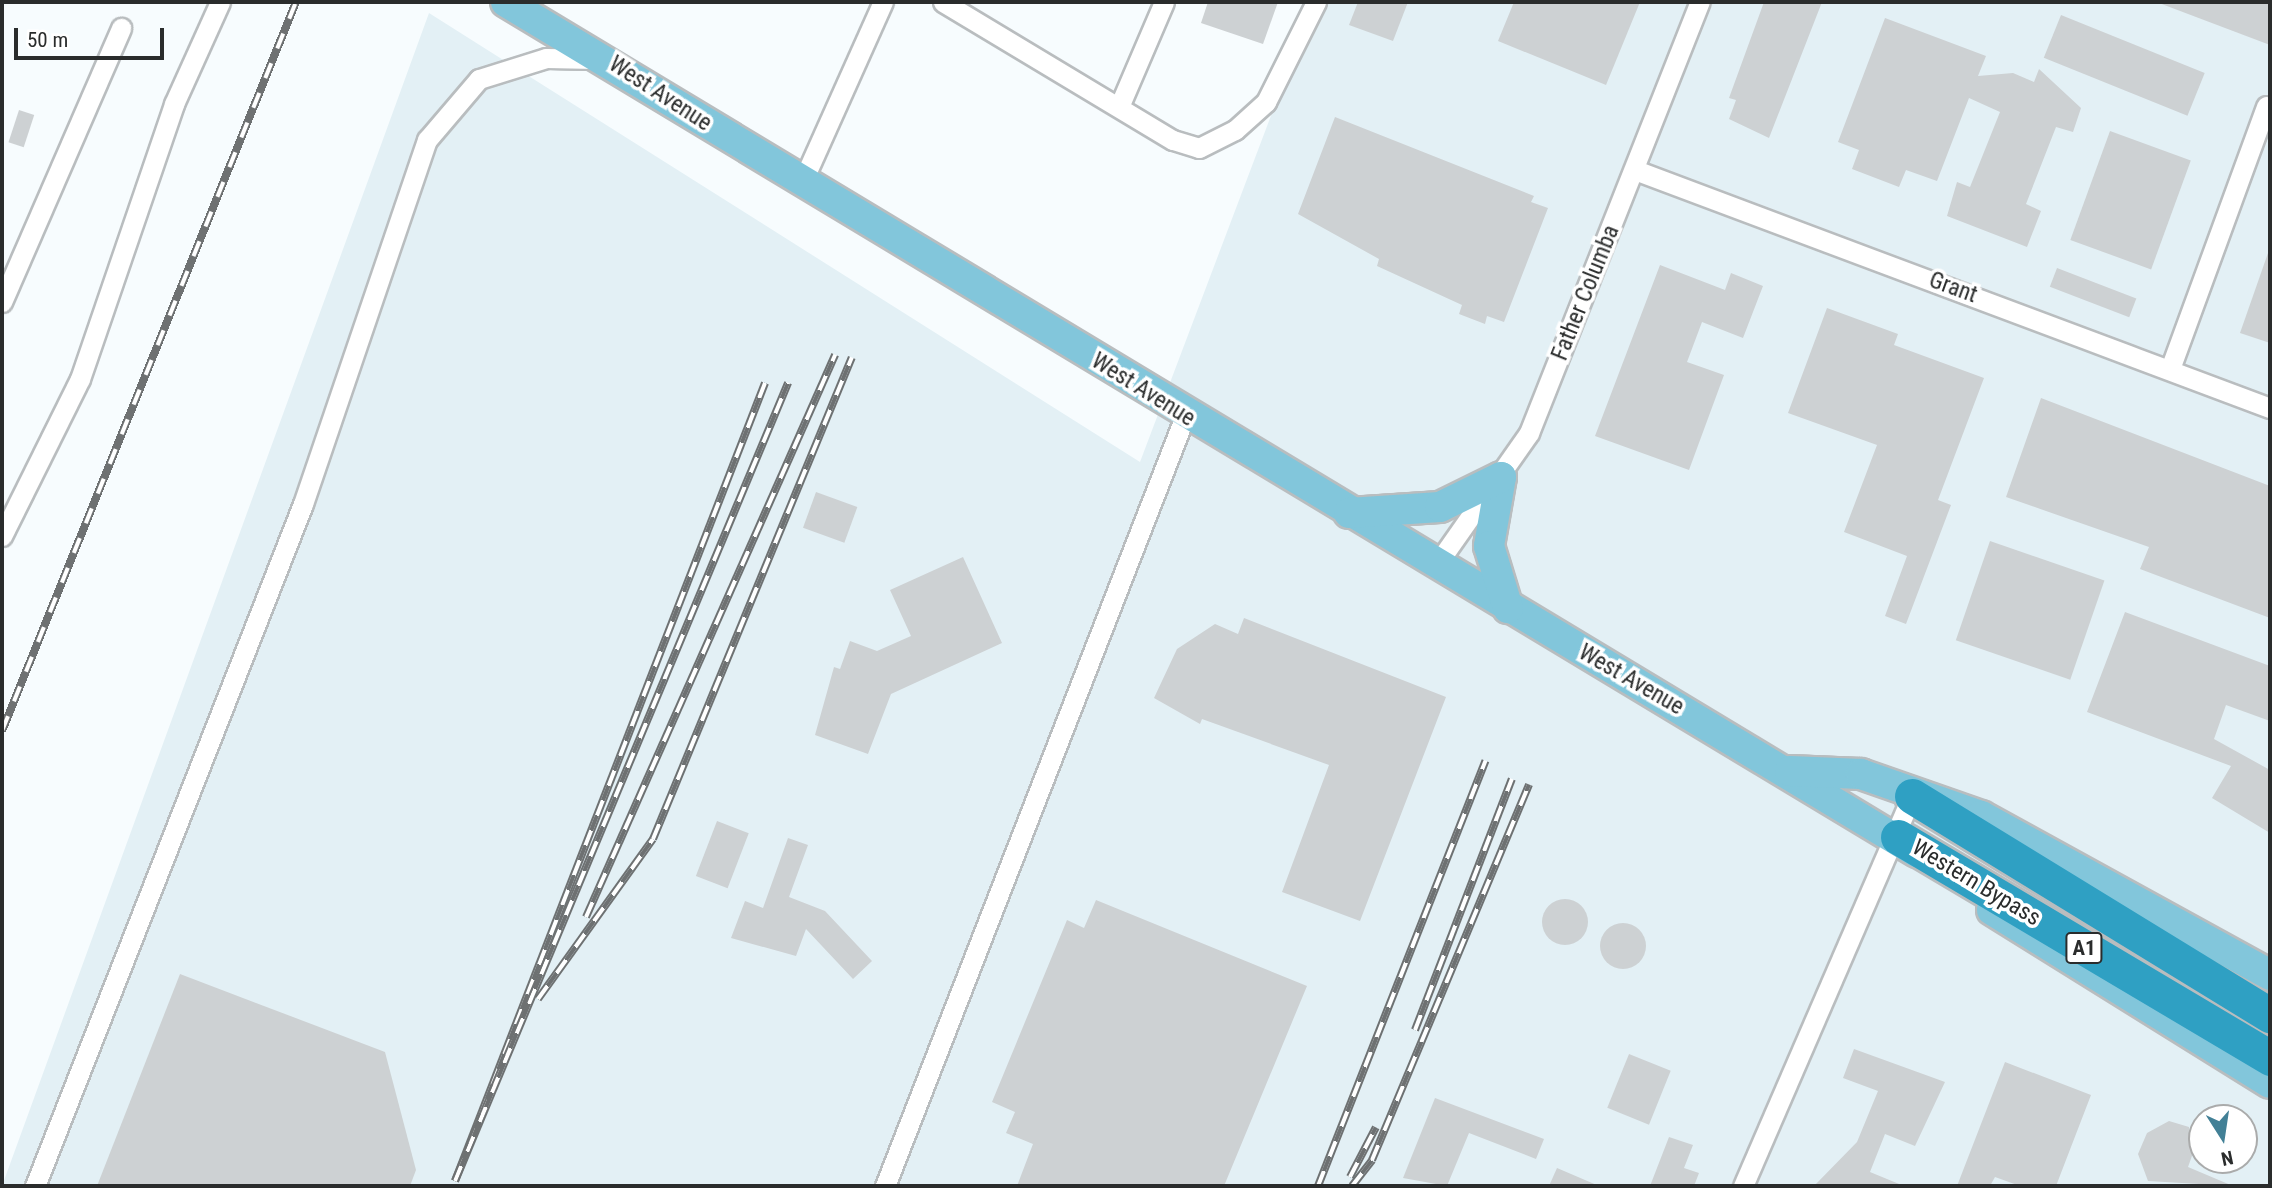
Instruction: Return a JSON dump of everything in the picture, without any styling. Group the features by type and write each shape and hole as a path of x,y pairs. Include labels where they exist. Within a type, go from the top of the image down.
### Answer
{"highway":[{"name":"Western Bypass","path":"1912,796 2270,1015"},
{"name":"Western Bypass","path":"1898,837 2270,1058"}],"main road":[{"name":"West Avenue","path":"506,2 606,60 802,185 1185,416 1898,837 2012,925 2270,1083"},
{"path":"1349,513 1440,507 1501,477"},
{"path":"1501,477 1489,554 1508,608"},
{"name":"West Avenue","path":"1786,771 1861,774 1912,796 1981,816 2270,975"}],"street":[{"path":"2,536 80,379 169,117 220,2"},
{"path":"802,185 883,2"},
{"path":"943,2 1119,107 1199,148 1236,130 1286,72 1316,2"},
{"path":"1119,107 1164,2"},
{"name":"Father Columba","path":"1437,564 1501,477 1542,403 1700,2"},
{"path":"2,302 121,28"},
{"path":"35,1186 303,504 428,140 479,79 512,64 606,60"},
{"path":"2170,369 2266,106"},
{"name":"Grant","path":"1635,170 2270,408"},
{"path":"886,1186 1185,416"},
{"path":"1743,1186 1898,837 1912,796"}],"shaded area":[{"path":"1314,2 2270,2 2270,1186 2,1186 429,13 1140,462"}],"building":[{"path":"1208,2 1278,2 1263,44 1201,23"},
{"path":"1358,2 1408,2 1393,41 1349,25"},
{"path":"1514,2 1640,2 1606,85 1498,41"},
{"path":"1764,2 1822,2 1769,138 1729,119 1736,100 1729,98"},
{"path":"2270,2 2270,45 2159,3"},
{"path":"2061,15 2205,73 2187,116 2044,58"},
{"path":"1885,18 1986,56 1978,76 2013,73 2034,82 2039,69 2081,108 2073,132 2056,127 2026,204 2041,211 2027,247 1947,216 1957,182 1970,187 2000,112 1969,98 1937,181 1906,170 1899,187 1852,169 1859,150 1838,142"},
{"path":"19,110 34,115 24,147 8,142"},
{"path":"1335,117 1534,196 1531,202 1548,208 1504,322 1487,316 1485,324 1459,314 1462,305 1377,266 1379,259 1298,214"},
{"path":"2110,131 2191,160 2151,269 2070,240"},
{"path":"2270,253 2270,343 2240,333"},
{"path":"1660,265 1725,290 1731,273 1763,286 1743,338 1702,322 1687,362 1724,375 1689,470 1595,436"},
{"path":"2057,268 2136,298 2129,317 2050,287"},
{"path":"1827,308 1898,334 1894,345 1984,378 1938,500 1951,505 1906,624 1885,616 1907,556 1844,532 1877,445 1788,413"},
{"path":"2041,398 2270,486 2270,618 2140,569 2149,547 2006,497"},
{"path":"816,492 857,507 844,543 803,528"},
{"path":"1990,541 2104,580 2070,680 1956,640"},
{"path":"963,557 1002,643 891,694 868,754 815,735 834,667 840,669 850,641 877,651 911,636 890,590"},
{"path":"2125,612 2270,666 2270,721 2226,705 2214,739 2270,770 2270,833 2212,798 2231,766 2087,712"},
{"path":"1244,618 1446,697 1360,921 1282,892 1329,765 1202,719 1200,724 1154,698 1177,649 1215,624 1238,634"},
{"path":"717,821 749,833 728,888 696,876"},
{"path":"788,838 808,845 789,897 825,911 872,961 853,979 806,929 796,956 731,938 745,901 763,908"},
{"path":"1565,899 1581,906 1588,922 1581,938 1565,945 1549,938 1542,922 1549,906"},
{"path":"1096,900 1307,986 1224,1186 1017,1186 1033,1144 1006,1133 1015,1112 992,1102 1067,920 1084,928"},
{"path":"1623,923 1639,930 1646,946 1639,962 1623,969 1607,962 1600,946 1607,930"},
{"path":"180,974 385,1052 416,1170 410,1186 97,1186"},
{"path":"1854,1049 1945,1082 1915,1146 1885,1134 1870,1172 1904,1186 1814,1186 1857,1142 1878,1091 1843,1078"},
{"path":"1629,1054 1671,1071 1649,1125 1607,1108"},
{"path":"2005,1062 2091,1095 2056,1186 2020,1186 1995,1177 1990,1186 1957,1186"},
{"path":"1435,1098 1544,1139 1536,1159 1469,1133 1447,1186 1403,1178"},
{"path":"2169,1121 2188,1127 2188,1174 2205,1174 2233,1186 2148,1181 2138,1154 2147,1133"},
{"path":"1669,1137 1693,1145 1684,1168 1699,1173 1694,1186 1650,1186"},
{"path":"1557,1168 1599,1186 1549,1186"}],"railway":[{"path":"2,731 296,2"},
{"path":"586,917 835,355"},
{"path":"538,999 653,839 852,357"},
{"path":"765,383 455,1181 788,383"},
{"path":"1318,1186 1485,761"},
{"path":"1415,1030 1512,779"},
{"path":"1352,1186 1372,1160 1529,784"},
{"path":"1350,1177 1376,1127"}]}
